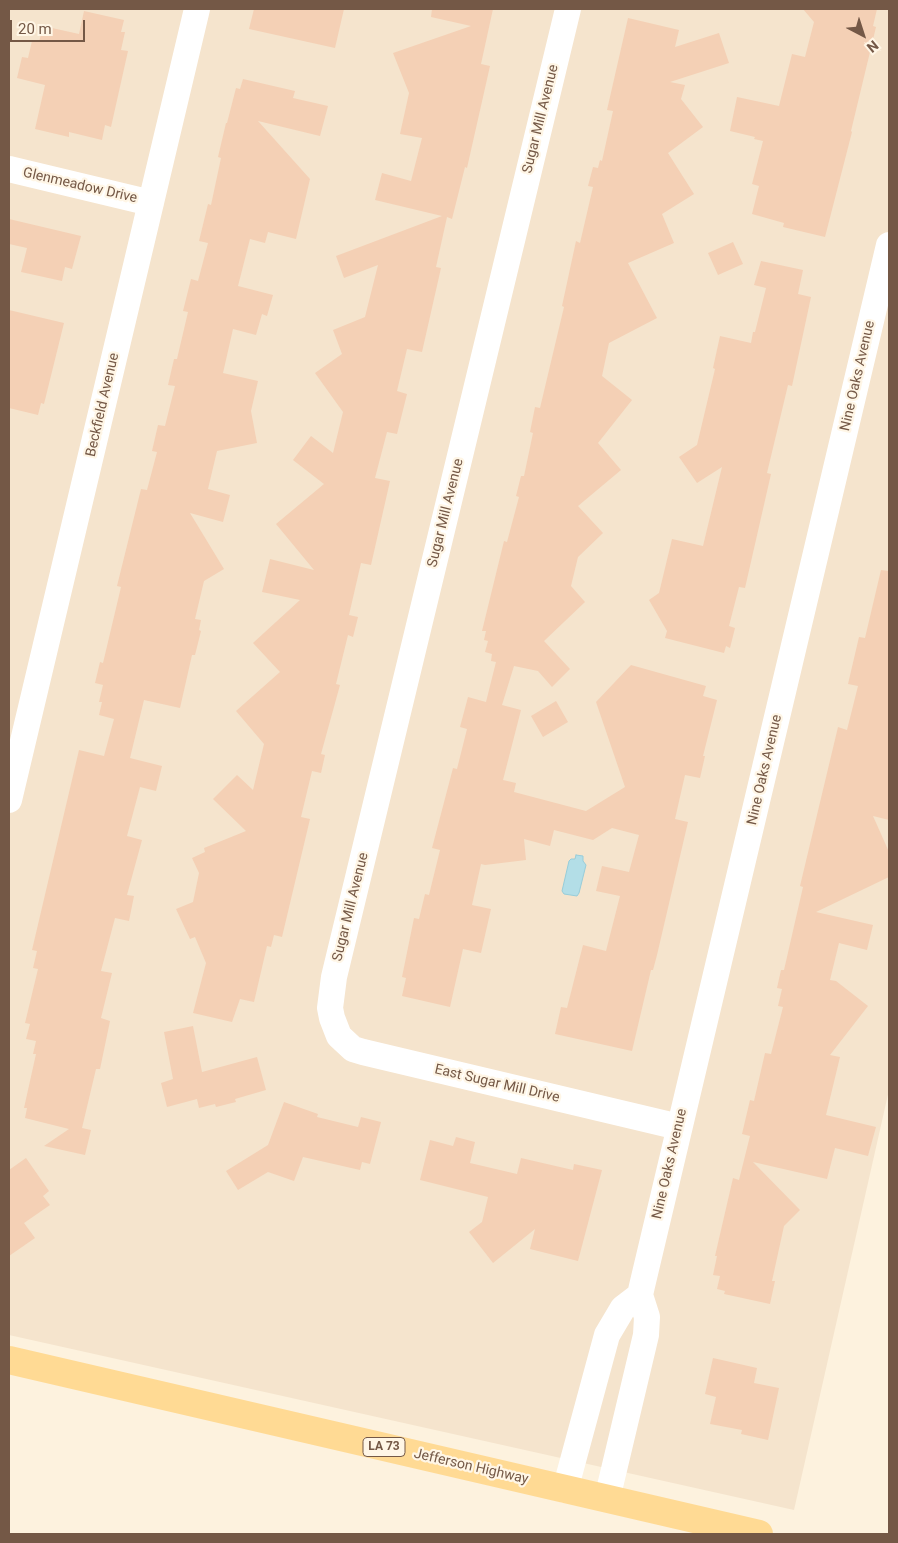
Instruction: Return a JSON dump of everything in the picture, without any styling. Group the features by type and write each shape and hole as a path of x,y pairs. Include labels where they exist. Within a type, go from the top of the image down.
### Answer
{"main road":[{"name":"Jefferson Highway","path":"9,1360 759,1534"}],"street":[{"name":"Beckfield Avenue","path":"9,800 197,9"},
{"name":"Sugar Mill Avenue","path":"332,1018 330,1006 334,977 568,9"},
{"name":"Glenmeadow Drive","path":"9,169 151,203"},
{"name":"Nine Oaks Avenue","path":"607,1499 646,1335 647,1317 640,1295 758,804 889,245"},
{"name":"East Sugar Mill Drive","path":"332,1018 339,1036 353,1049 679,1127"},
{"path":"565,1490 607,1335 623,1308 640,1295"}],"shaded area":[{"path":"9,9 889,9 889,1090 794,1510 9,1335"}],"water":[{"path":"576,855 583,856 583,861 586,865 577,896 564,894 562,891 569,861 575,859"}],"building":[{"path":"254,9 344,9 335,48 249,29"},
{"path":"432,9 493,9 481,64 490,66 467,168 465,167 452,219 447,217 436,267 441,268 422,352 407,349 397,391 407,394 397,434 387,432 375,478 390,481 371,565 361,563 349,615 358,617 353,637 348,635 336,684 340,685 321,754 325,755 321,773 312,771 301,817 310,819 282,937 274,935 271,947 267,946 254,1002 240,999 232,1022 193,1013 206,963 195,937 190,939 176,909 193,902 199,873 192,858 205,852 204,848 246,831 213,799 237,775 253,790 264,744 236,711 280,672 253,643 300,600 262,592 270,559 314,570 276,524 324,484 293,460 311,436 333,453 343,412 315,373 342,354 333,330 365,317 378,265 344,278 336,256 442,216 375,200 382,173 411,181 422,138 400,134 409,93 393,53 471,26 431,17"},
{"path":"803,9 877,9 873,26 876,27 825,237 783,227 784,223 752,214 759,186 752,184 763,141 754,139 755,137 730,131 737,97 779,106 792,54 805,57 814,22"},
{"path":"84,11 124,20 121,32 125,32 121,50 128,51 111,127 105,125 102,140 69,132 69,137 35,129 45,85 17,78 22,57 28,58 32,41 39,42 43,26 79,34"},
{"path":"628,18 679,30 675,47 719,33 729,63 670,82 685,85 681,99 703,127 668,153 694,194 662,214 674,243 628,263 657,318 609,343 602,376 632,400 598,443 621,470 578,506 603,533 578,557 571,586 585,602 544,641 570,669 552,687 538,671 514,666 502,705 521,710 503,780 516,783 514,792 586,811 625,787 596,702 631,665 706,686 703,696 717,700 703,756 705,756 700,778 685,775 675,819 688,822 632,1051 555,1034 561,1007 567,1008 583,945 606,951 620,896 596,891 602,866 629,872 639,835 612,828 593,840 554,830 550,846 524,839 526,860 481,864 472,905 491,909 481,953 463,949 450,1007 402,996 406,978 402,977 414,918 419,919 425,894 429,895 440,850 432,848 453,768 457,769 467,729 460,727 468,697 486,702 496,662 491,661 492,654 485,652 488,641 484,640 486,631 482,631 504,541 507,542 519,497 516,496 521,476 524,476 533,433 530,432 535,407 540,408 564,307 562,306 576,241 580,243 593,187 588,186 593,167 598,168 600,160 602,161 613,111 607,110"},
{"path":"243,79 295,91 293,98 328,106 320,136 258,121 310,179 296,239 268,232 265,243 250,239 238,286 273,295 267,316 262,314 256,335 233,329 223,373 258,381 251,411 257,443 217,451 208,489 230,495 223,522 190,513 224,569 204,581 195,619 201,620 199,630 201,631 195,655 192,655 180,708 144,700 130,758 162,766 156,791 140,787 127,836 142,840 127,895 134,896 129,921 115,918 101,971 112,973 101,1018 110,1021 100,1069 96,1069 82,1128 91,1130 85,1155 44,1146 69,1129 25,1118 27,1108 24,1108 36,1054 33,1054 36,1041 26,1039 30,1024 25,1023 38,969 33,968 37,951 32,950 79,750 104,756 114,719 99,715 102,702 99,702 103,685 95,683 100,662 103,663 121,587 117,586 141,489 147,490 157,452 152,451 158,425 165,426 175,386 168,385 174,359 177,359 188,312 183,311 191,279 198,281 208,243 199,241 208,204 211,205 221,158 218,157 226,123 236,88 240,89"},
{"path":"9,219 81,236 72,269 65,267 62,281 21,272 27,248 9,244"},
{"path":"733,242 743,264 718,275 708,253"},
{"path":"761,261 803,270 798,294 811,297 792,386 788,385 767,473 771,474 745,588 739,587 729,626 735,628 730,648 726,646 724,653 665,638 667,631 649,600 659,593 672,539 703,546 722,467 697,483 679,457 697,445 715,369 713,368 720,336 751,343 766,288 754,285"},
{"path":"9,310 64,323 44,404 41,403 38,415 9,408"},
{"path":"881,570 889,571 889,820 873,816 889,852 889,877 816,912 873,925 867,950 839,943 830,980 836,981 868,1006 830,1055 840,1057 826,1115 876,1127 868,1156 835,1148 827,1179 753,1162 800,1210 784,1226 772,1281 775,1281 770,1304 724,1294 725,1291 717,1289 720,1276 713,1275 717,1256 715,1256 733,1178 739,1180 750,1136 742,1134 750,1100 754,1101 765,1053 771,1054 783,1007 778,1006 782,989 777,988 781,970 784,970 803,887 800,886 838,727 847,730 858,686 848,684 859,637 865,638"},
{"path":"556,701 568,722 543,737 531,716"},
{"path":"193,1026 202,1072 257,1057 266,1090 235,1099 236,1102 216,1107 215,1104 199,1108 197,1099 167,1107 161,1083 173,1079 164,1032"},
{"path":"284,1102 318,1114 317,1117 358,1127 361,1117 381,1122 370,1164 362,1162 360,1170 303,1157 294,1181 268,1172 238,1190 226,1171 268,1145"},
{"path":"456,1137 475,1142 470,1163 517,1174 521,1158 573,1170 574,1164 602,1170 578,1261 530,1249 535,1229 493,1263 469,1232 482,1222 488,1197 420,1180 430,1140 453,1146"},
{"path":"26,1158 49,1191 43,1196 50,1205 24,1223 35,1238 9,1256 9,1170"},
{"path":"713,1358 757,1368 754,1383 779,1388 768,1440 741,1434 742,1430 710,1424 716,1397 705,1394"}]}
